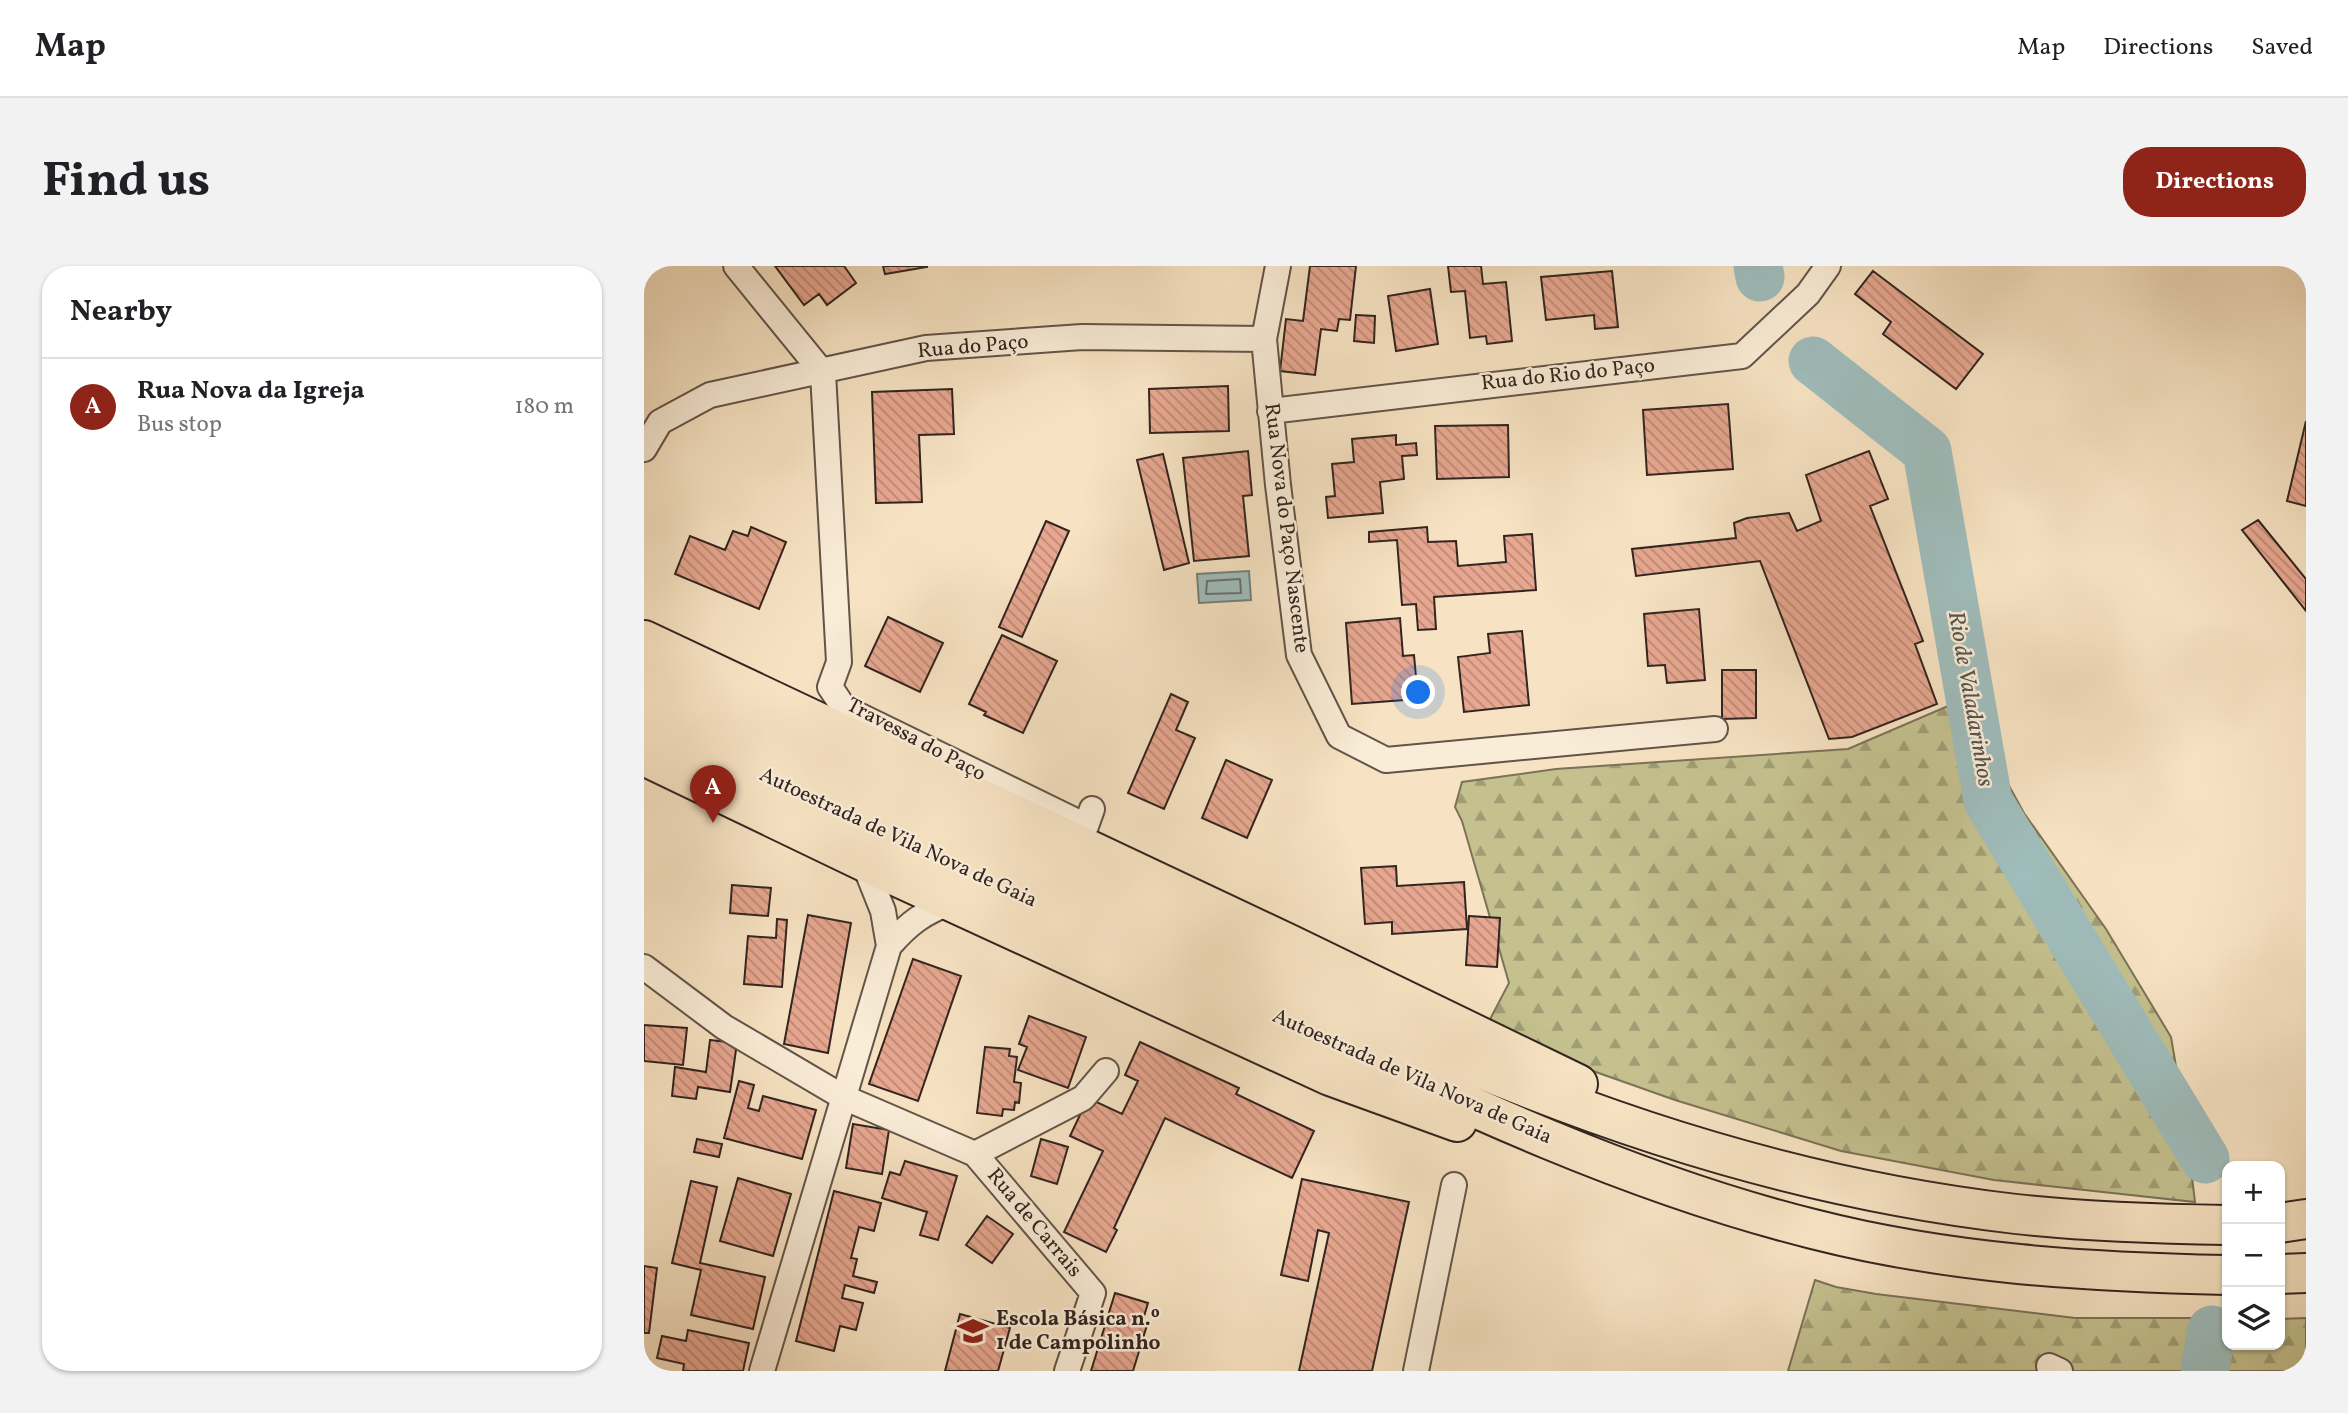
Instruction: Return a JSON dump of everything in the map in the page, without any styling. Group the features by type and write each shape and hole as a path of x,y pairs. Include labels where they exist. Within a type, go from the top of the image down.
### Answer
{"highway":[{"path":"644,640 1289,944 1713,1149"},
{"name":"Autoestrada de Vila Nova de Gaia","path":"644,678 1472,1067 1596,1113 1713,1149 1858,1188 1959,1206 2082,1220 2222,1225"},
{"name":"Autoestrada de Vila Nova de Gaia","path":"644,718 1344,1048 1650,1181 1815,1230 1949,1256 2056,1269 2222,1275"},
{"path":"644,756 863,861 1330,1076 1399,1103 1650,1181"},
{"path":"2285,1223 2306,1219"},
{"path":"2285,1224 2306,1226"},
{"path":"2285,1275 2306,1273"},
{"path":"2285,1277 2306,1279"}],"street":[{"path":"736,266 823,373"},
{"name":"Rua Nova do Paço Nascente","path":"1278,266 1264,339 1299,655 1339,736 1386,760 1715,729"},
{"name":"Rua do Rio do Paço","path":"1270,411 1742,356 1808,294 1828,266"},
{"name":"Rua do Paço","path":"644,449 660,422 710,395 823,373 926,348 1082,337 1264,339"},
{"name":"Travessa do Paço","path":"823,373 839,662 830,687 844,708 1086,826 1092,809"},
{"path":"863,861 883,911 889,946"},
{"path":"762,1371 889,946 909,923 924,912 952,902"},
{"name":"Rua de Carrais","path":"644,967 724,1027 843,1097 975,1154 1093,1293 1067,1371"},
{"name":"Rua de Carrais","path":"975,1154 1083,1098 1107,1070"},
{"path":"1416,1371 1454,1185"}],"green space":[{"path":"1955,703 1991,753 2024,813 2106,929 2171,1037 2195,1202 1994,1180 1841,1151 1675,1100 1559,1059 1487,1025 1509,983 1462,821 1455,807 1462,782 1556,769 1848,749"},
{"path":"1815,1280 1836,1287 1876,1294 2075,1318 2222,1318 2222,1350 2285,1350 2285,1319 2306,1318 2306,1371 1788,1371"}],"water":[{"path":"1249,571 1251,600 1199,603 1197,574"}],"building":[{"path":"775,266 844,266 856,283 827,305 819,294 804,305"},
{"path":"883,266 927,266 927,267 885,274"},
{"path":"1310,266 1356,266 1350,320 1339,319 1337,331 1321,329 1315,375 1280,371 1286,319 1303,321"},
{"path":"1448,266 1481,266 1483,284 1506,282 1512,341 1487,344 1486,336 1470,338 1465,291 1451,292"},
{"path":"1612,271 1618,327 1595,329 1594,315 1546,320 1541,277"},
{"path":"1873,271 1983,354 1956,389 1883,334 1891,322 1855,294"},
{"path":"1430,289 1438,344 1396,351 1388,296"},
{"path":"1356,315 1375,316 1374,343 1354,341"},
{"path":"1228,386 1229,431 1150,433 1149,389"},
{"path":"952,389 954,434 919,435 922,502 876,503 872,392"},
{"path":"1728,404 1733,469 1647,475 1643,410"},
{"path":"2306,421 2306,506 2287,501"},
{"path":"1508,425 1509,477 1437,479 1435,426"},
{"path":"1396,435 1396,445 1416,443 1417,455 1402,456 1404,479 1380,482 1383,513 1328,518 1326,497 1335,496 1332,464 1354,462 1352,439"},
{"path":"1248,451 1252,495 1243,496 1249,556 1194,561 1183,458"},
{"path":"1869,451 1888,499 1870,506 1923,641 1915,644 1937,704 1852,737 1829,739 1760,561 1636,576 1632,549 1736,538 1734,523 1747,518 1789,513 1797,531 1821,521 1806,475"},
{"path":"1163,454 1189,563 1164,570 1137,460"},
{"path":"2258,520 2306,579 2306,611 2242,530"},
{"path":"1046,521 1069,531 1022,637 999,627"},
{"path":"751,527 786,542 759,609 675,574 690,536 725,550 733,531 748,536"},
{"path":"1427,527 1428,542 1456,541 1458,566 1506,562 1504,536 1532,534 1536,590 1434,597 1436,629 1418,630 1416,604 1402,605 1397,540 1369,542 1369,532"},
{"path":"1699,609 1705,680 1667,683 1665,665 1648,666 1644,614"},
{"path":"888,617 943,643 920,692 865,666"},
{"path":"1400,618 1403,656 1414,655 1418,699 1352,704 1346,623"},
{"path":"1522,631 1529,705 1464,712 1458,657 1490,653 1488,634"},
{"path":"1002,635 1057,661 1023,733 984,715 986,712 969,704"},
{"path":"1722,670 1756,670 1756,718 1722,719"},
{"path":"1171,694 1188,702 1176,730 1195,738 1164,809 1128,793"},
{"path":"1226,760 1272,780 1247,838 1202,818"},
{"path":"1396,866 1397,886 1464,882 1467,929 1392,934 1392,922 1365,924 1361,868"},
{"path":"732,885 771,888 768,916 730,913"},
{"path":"808,915 851,923 828,1053 784,1044"},
{"path":"1469,916 1500,918 1497,967 1466,965"},
{"path":"777,919 787,920 782,987 744,984 748,936 776,938"},
{"path":"913,959 961,976 918,1101 869,1084"},
{"path":"1029,1016 1086,1037 1068,1088 1018,1070 1027,1047 1019,1044"},
{"path":"644,1025 687,1028 683,1065 644,1061"},
{"path":"710,1040 737,1043 730,1092 698,1087 696,1099 672,1096 675,1067 706,1072"},
{"path":"1140,1042 1239,1088 1236,1094 1314,1131 1292,1178 1165,1118 1114,1228 1117,1230 1106,1252 1064,1232 1103,1151 1070,1136 1088,1098 1122,1114 1138,1081 1125,1075"},
{"path":"985,1047 1010,1049 1009,1056 1017,1057 1014,1082 1021,1083 1019,1103 1015,1102 1014,1110 1003,1109 1002,1116 977,1113"},
{"path":"739,1081 754,1085 748,1108 759,1111 763,1096 816,1110 802,1159 724,1138"},
{"path":"853,1124 889,1130 882,1174 846,1168"},
{"path":"697,1139 722,1144 719,1157 694,1152"},
{"path":"1041,1139 1068,1147 1057,1184 1031,1176"},
{"path":"905,1161 957,1176 938,1240 920,1235 927,1212 882,1198 890,1172 900,1175"},
{"path":"738,1178 791,1194 773,1256 720,1241"},
{"path":"1302,1179 1409,1202 1372,1371 1299,1371 1329,1233 1318,1230 1308,1281 1281,1275"},
{"path":"691,1181 717,1187 700,1263 765,1277 753,1329 691,1315 701,1270 672,1263"},
{"path":"834,1191 881,1203 874,1231 859,1227 851,1258 857,1259 853,1276 877,1282 874,1293 845,1285 842,1298 863,1303 856,1330 840,1326 834,1351 796,1341"},
{"path":"987,1216 1013,1234 992,1263 966,1245"},
{"path":"644,1266 657,1268 649,1333 644,1333"},
{"path":"1115,1293 1148,1303 1142,1323 1147,1325 1133,1371 1091,1371"},
{"path":"960,1314 1010,1328 998,1371 945,1371"},
{"path":"688,1330 749,1343 743,1371 683,1371 684,1364 657,1358 662,1336 686,1341"}],"waterway":[{"name":"Rio de Valadarinhos","path":"1758,266 1760,277"},
{"name":"Rio de Valadarinhos","path":"1813,361 1927,451 1988,801 2205,1159"},
{"name":"Rio de Valadarinhos","path":"2205,1367 2212,1330"}],"place":[{"name":"Rua Nova da Igreja","path":"713,823"},
{"name":"Escola Básica n.º 1 de Campolinho","path":"973,1331"}]}
